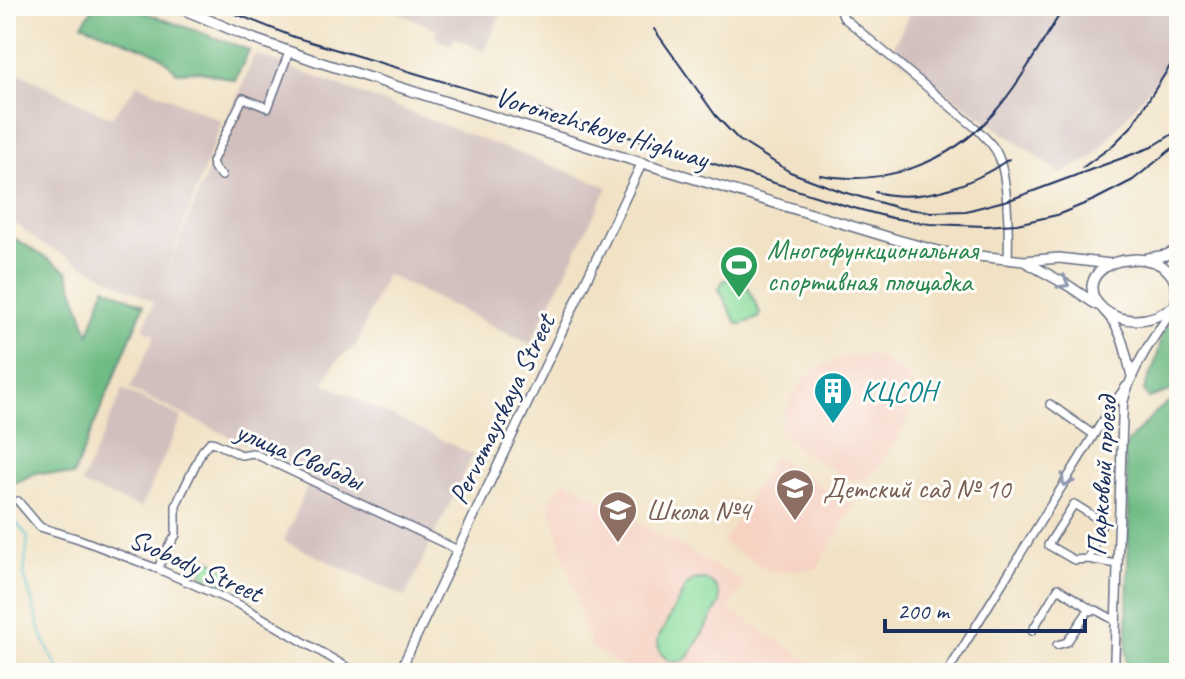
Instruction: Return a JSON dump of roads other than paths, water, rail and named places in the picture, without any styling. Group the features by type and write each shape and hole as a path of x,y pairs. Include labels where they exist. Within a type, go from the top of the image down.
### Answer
{"main road":[{"name":"Voronezhskoye Highway","path":"175,6 289,52 642,163 942,252 1024,261"},
{"path":"1024,261 1059,258 1111,264 1166,255 1179,249"},
{"path":"1024,261 1079,291 1106,313 1137,320 1161,316 1177,303 1171,276 1158,263 1142,259"},
{"path":"1101,309 1094,298 1094,281 1111,264"}],"street":[{"path":"839,6 844,18 977,129 996,150 1005,185 1008,259"},
{"path":"222,176 212,162 243,98 268,108 289,52"},
{"name":"Pervomayskaya Street","path":"399,673 642,163"},
{"name":"Парковый проезд","path":"1114,673 1123,403 1126,390 1152,340 1177,303"},
{"name":"Парковый проезд","path":"1101,309 1116,324 1123,338 1132,379"},
{"path":"947,673 1107,414 1132,379"},
{"path":"1050,404 1094,435"},
{"name":"улица Свободы","path":"158,569 176,535 176,505 202,451 210,442 241,455 253,453 458,550"},
{"name":"Svobody Street","path":"18,501 40,527 158,569 240,605 357,673"},
{"path":"1088,559 1103,522 1074,504 1048,545 1074,560 1117,564"},
{"path":"1032,631 1058,588 1116,621"},
{"path":"1057,645 1067,642 1088,611 1092,610"}],"waterway":[{"path":"6,513 28,537 24,574 42,636 60,673"}],"railway":[{"path":"216,6 294,37 850,207 930,224 1017,224 1057,215 1133,180 1179,143"},
{"path":"820,175 844,178 891,174 936,158 957,146 1003,102 1065,6"},
{"path":"654,29 716,116 739,140 790,172 899,208 932,212 966,211 1012,199 1152,147 1179,130"},
{"path":"1082,168 1131,127 1179,52"},
{"path":"875,192 910,196 945,190 979,177 1009,159"}],"place":[{"name":"Многофункциональная спортивная площадка","path":"739,299"},
{"name":"КЦСОН","path":"833,425"},
{"name":"Детский сад № 10","path":"795,522"},
{"name":"Школа №4","path":"618,544"}]}
